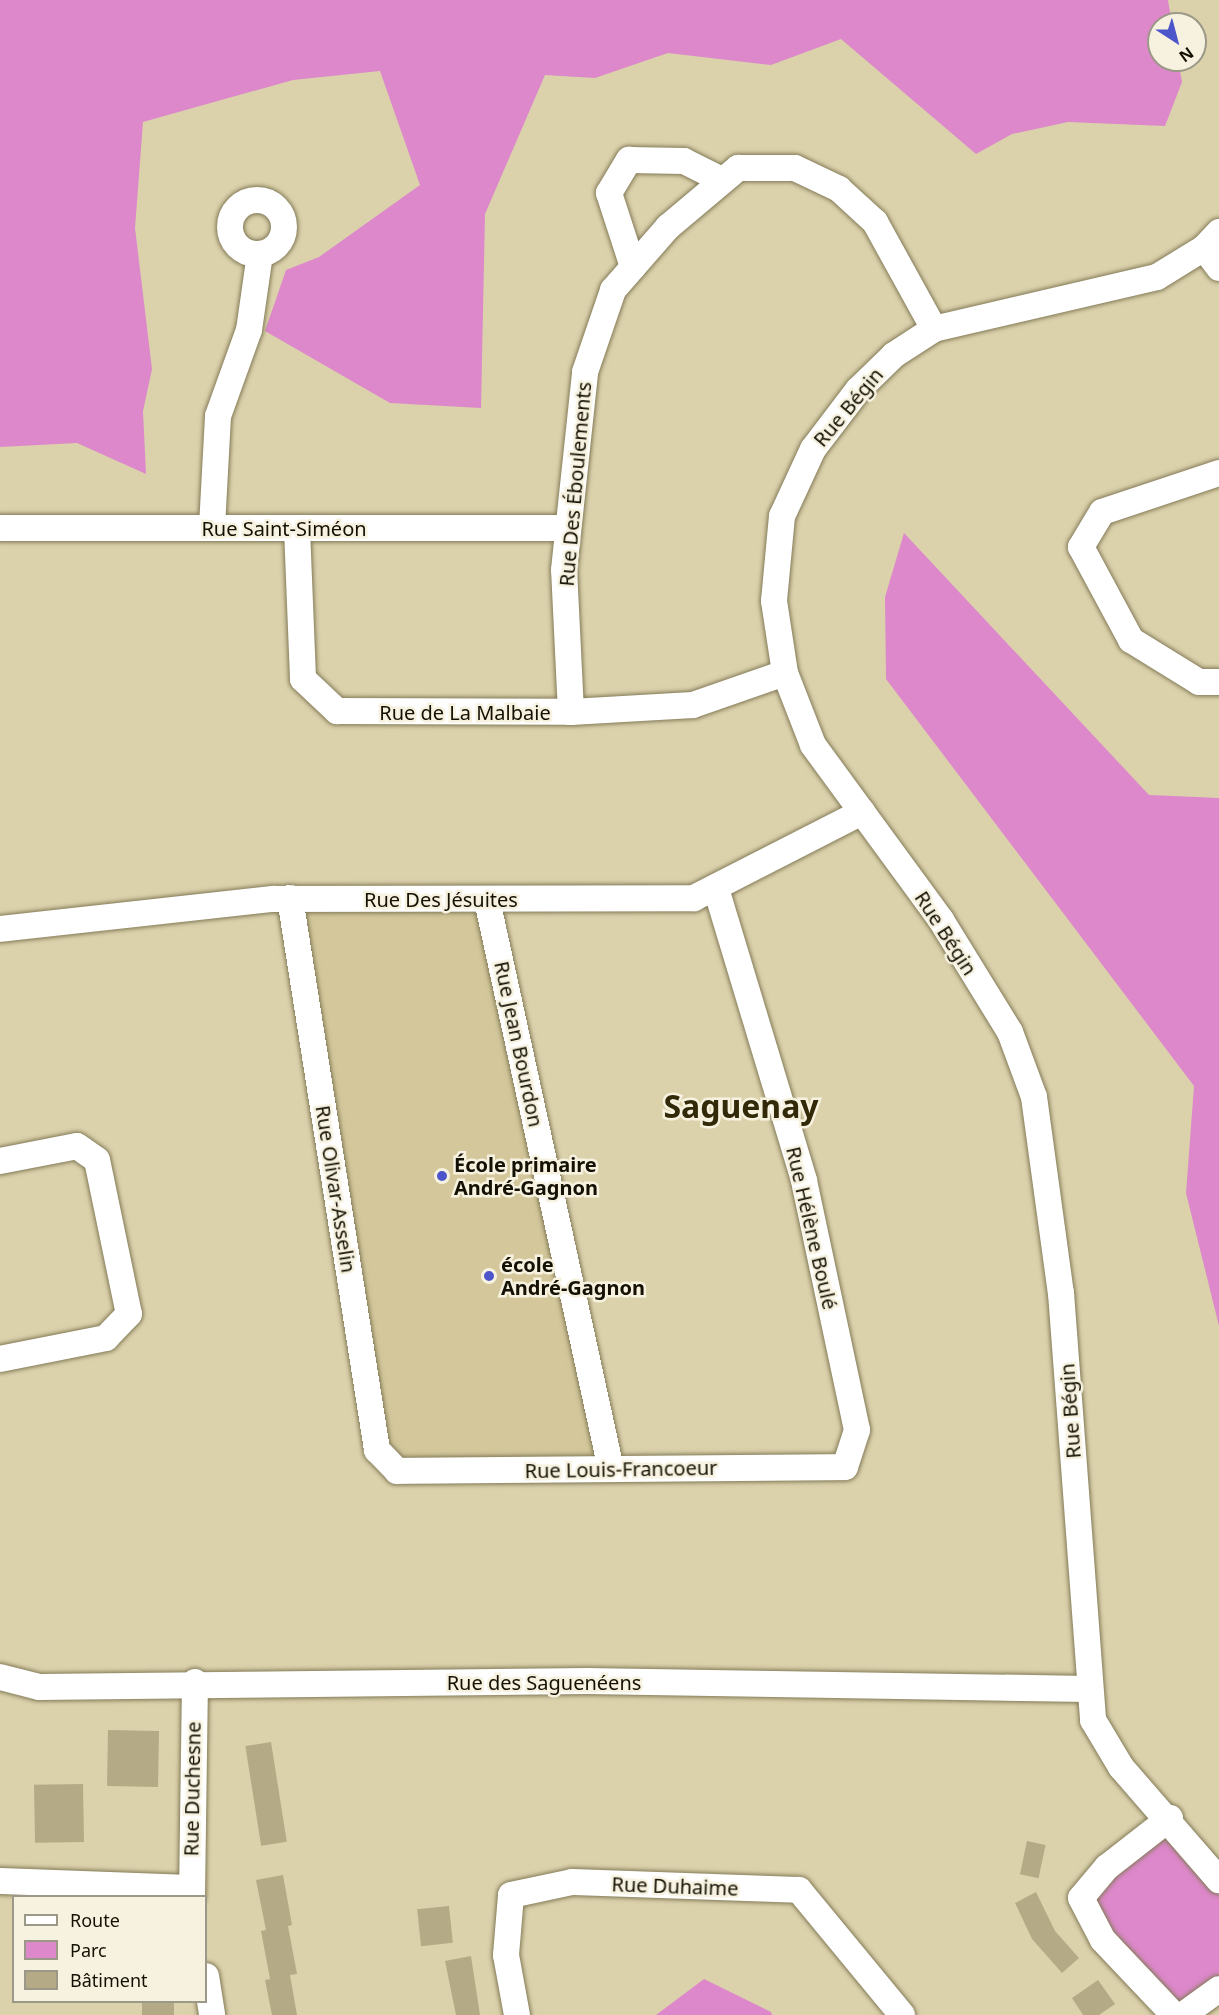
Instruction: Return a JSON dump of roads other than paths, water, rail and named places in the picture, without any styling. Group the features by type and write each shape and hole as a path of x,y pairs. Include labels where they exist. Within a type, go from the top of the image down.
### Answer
{"street":[{"path":"633,267 609,193 629,160 684,161 722,180"},
{"name":"Rue Des Éboulements","path":"572,712 564,570 585,372 613,290 668,227 738,168 795,168 839,189 875,222 934,329"},
{"name":"Rue Bégin","path":"1214,250 1157,277 934,329 894,355 858,390 813,449 782,516 774,601 785,672 813,745 941,920 1010,1032 1034,1097 1060,1293 1093,1720 1121,1767 1170,1818 1219,1880"},
{"path":"212,527 218,416 249,330 260,254"},
{"path":"1219,473 1102,512 1081,547 1131,640 1199,682 1219,682"},
{"name":"Rue Saint-Siméon","path":"0,528 567,528"},
{"name":"Rue de La Malbaie","path":"297,529 303,679 337,711 572,712 693,705 785,672"},
{"name":"Rue Des Jésuites","path":"0,929 290,898 488,900 694,898 862,812"},
{"name":"Rue Hélène Boulé","path":"716,888 804,1180 856,1430 845,1467"},
{"name":"Rue Olivar-Asselin","path":"290,898 377,1450 397,1471"},
{"name":"Rue Jean Bourdon","path":"488,900 611,1469"},
{"path":"0,1161 77,1146 97,1160 129,1314 106,1338 0,1359"},
{"name":"Rue Louis-Francoeur","path":"397,1471 845,1467"},
{"name":"Rue des Saguenéens","path":"0,1677 39,1687 195,1682 587,1681 1089,1689"},
{"name":"Rue Duchesne","path":"191,1892 195,1682"},
{"path":"1029,1688 1093,1720"},
{"path":"1170,1818 1107,1867 1081,1898 1103,1940 1174,2015"},
{"path":"0,1881 191,1892"},
{"name":"Rue Duhaime","path":"517,2015 506,1954 511,1894 572,1882 799,1890 902,2015"},
{"path":"207,1982 212,2015"},
{"path":"1183,2015 1219,1989"}],"place":[{"name":"École primaire André-Gagnon","path":"442,1176"},
{"name":"école André-Gagnon","path":"489,1276"}],"district":[{"name":"Saguenay","path":"741,1106"}]}
